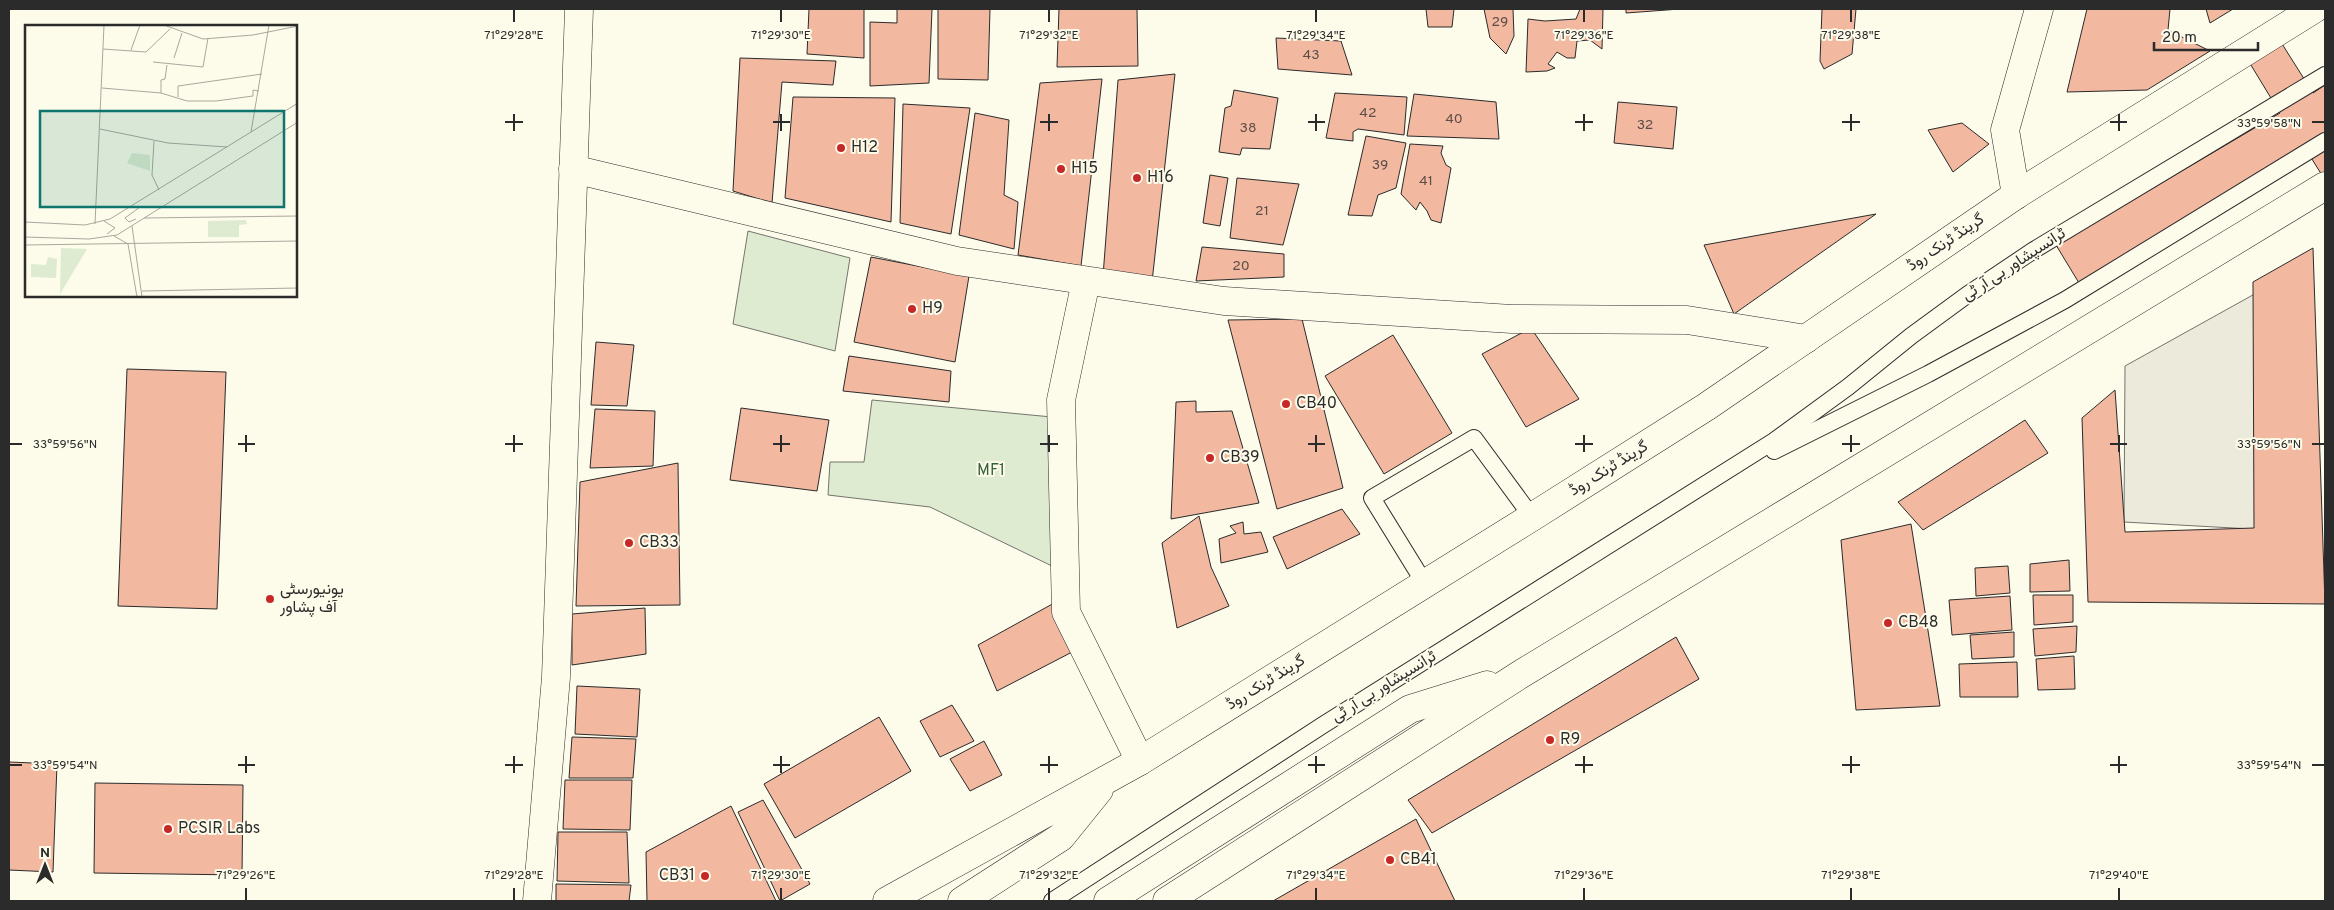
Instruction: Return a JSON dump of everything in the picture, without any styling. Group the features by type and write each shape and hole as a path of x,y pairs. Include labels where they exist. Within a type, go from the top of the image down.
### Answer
{"main road":[{"path":"537,901 556,677 578,9"},
{"path":"2016,195 2005,130 2039,9"},
{"name":"گرینڈ ٹرنک روڈ","path":"887,901 1140,761 1532,518 1706,407 2016,195 2314,9"},
{"path":"573,169 957,261 1224,301 1512,319 1687,320 1806,339"},
{"path":"1167,901 1522,674 2325,186"},
{"path":"1086,281 1061,400 1066,612 1140,761"},
{"path":"1108,901 1410,709 1522,674"},
{"path":"962,901 1061,836 1106,780"}],"lane":[{"name":"ٹرانسپشاور بی آر ٹی","path":"1052,901 1323,725 1774,441 1848,387 1927,324 2019,260 2325,75"},
{"name":"ٹرانسپشاور بی آر ٹی","path":"1718,478 1928,374 2064,300 2325,141"},
{"path":"1425,584 1372,498 1474,438 1532,518"}],"green space":[{"path":"748,231 850,258 835,351 733,324"},
{"name":"MF1","path":"872,400 1052,417 1052,566 930,507 828,495 830,462 864,462"}],"shaded area":[{"path":"2260,291 2270,530 2124,522 2125,366"}],"building":[{"path":"809,9 864,9 864,58 807,54"},
{"path":"897,9 932,9 929,83 870,86 870,22 897,23"},
{"path":"938,9 990,9 988,80 938,79"},
{"path":"1059,9 1137,9 1138,66 1057,67"},
{"path":"1426,9 1454,9 1452,27 1428,27"},
{"path":"1484,9 1513,9 1514,36 1506,54 1490,38"},
{"path":"1580,9 1603,9 1602,49 1590,40 1577,41 1575,58 1567,58 1557,52 1548,64 1555,68 1547,71 1526,72 1528,19 1545,21 1576,19"},
{"path":"1626,9 1680,9 1626,13"},
{"path":"1822,9 1856,9 1852,54 1824,69 1820,61"},
{"path":"2087,9 2170,9 2168,30 2210,51 2147,90 2067,92"},
{"path":"2206,9 2233,9 2210,23"},
{"path":"2272,28 2313,93 2325,85 2325,180 2305,148 2079,283 2056,245 2280,113 2240,47"},
{"path":"1276,38 1341,41 1352,75 1278,69"},
{"path":"740,58 836,61 833,85 782,82 772,203 733,191"},
{"name":"H16","path":"1175,74 1152,282 1103,276 1118,80"},
{"name":"H15","path":"1102,79 1081,266 1018,255 1040,83"},
{"path":"1234,90 1278,98 1270,149 1242,148 1240,155 1219,152 1225,108 1231,106"},
{"path":"1335,93 1407,97 1404,135 1358,129 1353,132 1353,141 1326,138"},
{"path":"1414,94 1496,102 1499,139 1407,136"},
{"name":"H12","path":"793,97 895,98 891,222 785,198"},
{"path":"1618,102 1677,107 1673,149 1614,143"},
{"path":"903,104 970,108 951,234 900,223"},
{"path":"975,113 1009,120 1004,195 1018,202 1014,249 959,235"},
{"path":"1962,123 1989,144 1953,172 1928,130"},
{"path":"1366,136 1406,143 1396,188 1378,195 1372,216 1348,215"},
{"path":"1410,144 1443,146 1441,153 1446,165 1451,168 1441,223 1431,220 1420,202 1416,210 1401,194"},
{"path":"1210,175 1228,178 1220,226 1203,223"},
{"path":"1237,178 1299,184 1283,245 1230,238"},
{"path":"1876,214 1734,314 1704,245"},
{"path":"1202,247 1284,254 1284,277 1196,281"},
{"path":"2313,248 2325,604 2088,602 2082,418 2115,390 2125,532 2254,528 2253,282"},
{"name":"H9","path":"871,257 969,276 955,362 854,342"},
{"name":"CB40","path":"1302,319 1343,488 1277,509 1228,320"},
{"path":"1531,328 1579,399 1526,427 1482,354"},
{"path":"1393,335 1452,433 1384,474 1325,376"},
{"path":"596,342 634,345 627,406 591,405"},
{"path":"849,356 951,371 949,402 843,391"},
{"path":"127,369 226,372 217,609 118,606"},
{"name":"CB39","path":"1196,401 1196,412 1232,411 1259,503 1171,519 1176,402"},
{"path":"741,408 829,420 817,491 730,480"},
{"path":"595,409 655,411 653,466 590,468"},
{"path":"2025,420 2048,453 1923,530 1898,502"},
{"name":"CB33","path":"678,463 680,605 576,606 580,482"},
{"path":"1342,509 1360,534 1287,569 1273,537"},
{"path":"1199,516 1211,567 1229,606 1177,628 1162,543"},
{"path":"1243,522 1244,534 1261,532 1268,552 1221,563 1219,539 1236,533 1230,526"},
{"name":"CB48","path":"1911,524 1940,706 1856,710 1841,540"},
{"path":"2069,560 2070,591 2030,592 2030,564"},
{"path":"2008,566 2010,593 1976,596 1975,568"},
{"path":"2033,595 2073,595 2073,622 2034,625"},
{"path":"2010,596 2012,630 1952,635 1949,600"},
{"path":"1056,602 1076,650 997,691 978,645"},
{"path":"645,608 646,654 572,665 572,614"},
{"path":"2077,626 2076,652 2035,656 2033,629"},
{"path":"2014,632 2014,657 1972,659 1970,635"},
{"name":"R9","path":"1676,637 1699,679 1432,833 1408,800"},
{"path":"2074,656 2075,689 2038,690 2036,659"},
{"path":"2017,662 2018,697 1960,697 1959,664"},
{"path":"577,686 640,689 637,737 575,734"},
{"path":"952,705 974,741 940,757 920,721"},
{"path":"879,717 911,771 795,838 764,784"},
{"path":"572,737 636,739 633,778 569,778"},
{"path":"984,741 1002,775 970,791 950,759"},
{"path":"9,762 57,764 53,872 9,870"},
{"path":"565,780 632,780 630,830 563,829"},
{"name":"PCSIR Labs","path":"95,783 243,785 242,875 94,873"},
{"path":"763,800 810,884 780,901 738,812"},
{"name":"CB31","path":"731,806 776,901 647,901 646,852"},
{"name":"CB41","path":"1416,819 1455,901 1273,901"},
{"path":"558,832 627,832 629,883 557,881"},
{"path":"556,884 631,885 629,901 556,901"}],"place":[{"name":"H12","path":"841,148"},
{"name":"H15","path":"1061,169"},
{"name":"H16","path":"1137,178"},
{"name":"H9","path":"912,309"},
{"name":"CB40","path":"1286,404"},
{"name":"CB39","path":"1210,458"},
{"name":"CB33","path":"629,543"},
{"name":"یونیورسٹی آف پشاور","path":"270,599"},
{"name":"CB48","path":"1888,623"},
{"name":"R9","path":"1550,740"},
{"name":"PCSIR Labs","path":"168,829"},
{"name":"CB41","path":"1390,860"},
{"name":"CB31","path":"705,876"}]}
